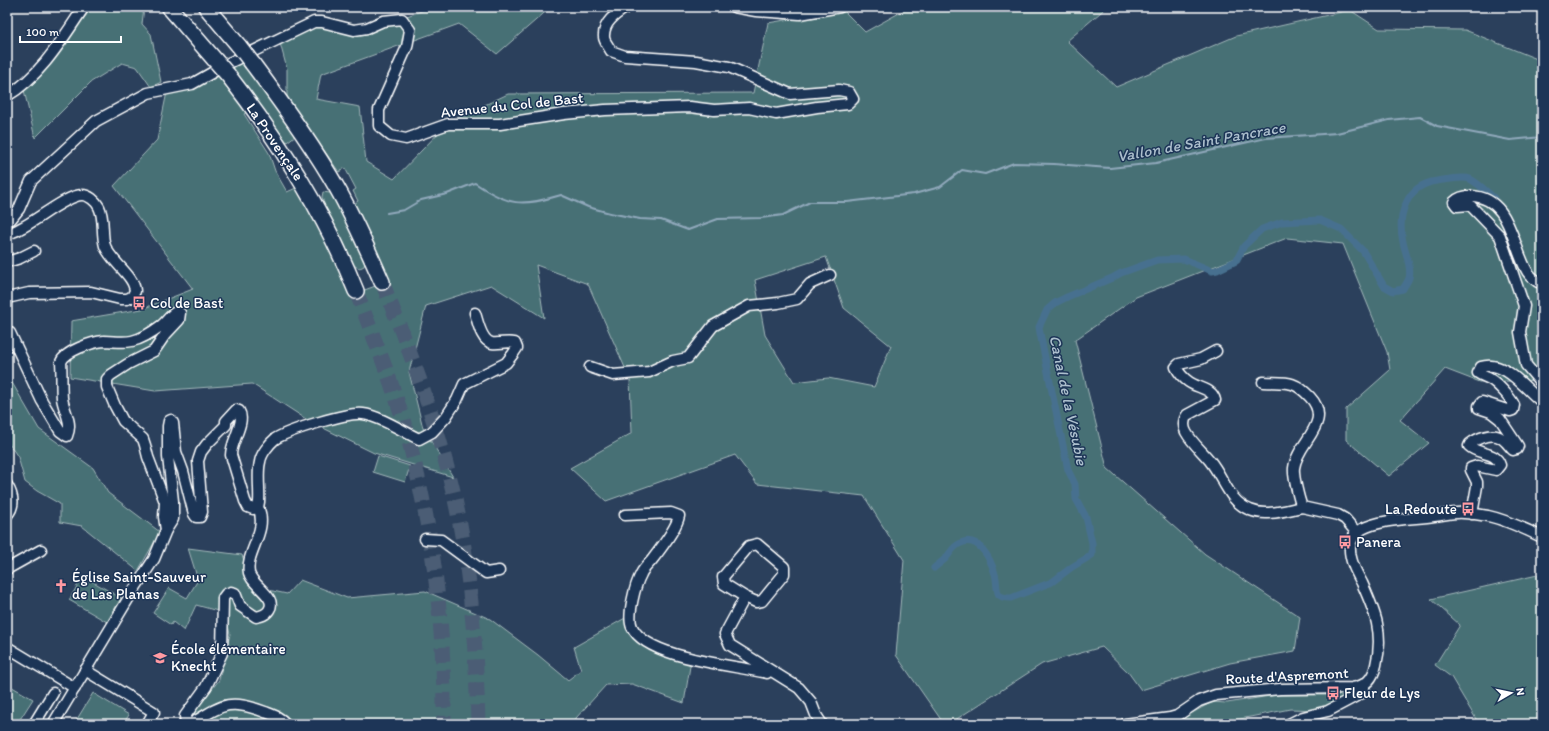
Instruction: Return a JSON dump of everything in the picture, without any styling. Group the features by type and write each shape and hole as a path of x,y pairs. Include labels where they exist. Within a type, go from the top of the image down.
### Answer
{"highway":[{"name":"La Provençale","path":"206,7 252,62 300,128 338,189 354,219 382,282"},
{"name":"La Provençale","path":"170,8 228,75 270,131 298,174 329,230 343,258 356,291"}],"street":[{"path":"7,96 30,78 42,66 84,7"},
{"name":"Avenue du Col de Bast","path":"7,222 19,209 30,181 96,121 148,93 192,84 231,62 314,22 322,22 354,30 367,28 383,21 402,19 410,30 407,47 379,110 380,126 391,136 406,139 448,124 500,124 564,114 605,110 690,107 714,110 749,108 776,114 817,107 848,104 853,99 849,92 839,90 790,94 729,67 696,61 625,56 611,51 604,38 605,26 611,18 627,7"},
{"path":"734,7 756,11 800,14 840,7"},
{"path":"7,234 21,228 69,199 82,195 91,198 97,203 101,213 103,238 107,250 134,285 134,294 128,299 120,299 99,292 29,293 7,298"},
{"path":"1542,282 1538,282 1527,272 1503,214 1494,204 1478,196 1464,196 1457,198 1454,202 1457,206 1470,205 1500,236 1524,306 1520,332 1526,365 1542,384"},
{"path":"7,262 20,258 34,251"},
{"path":"590,367 613,375 649,372 673,361 688,358 713,326 749,306 778,303 797,299 810,284 830,275"},
{"path":"7,331 10,332 42,401 60,431 67,436 70,425 62,398 61,362 63,358 68,354 88,345 103,341 132,341 144,336 162,325 176,312 180,313 179,320 165,335 154,351 122,367 107,378 107,387 123,420 143,439 148,457 165,502 166,530"},
{"path":"186,724 185,716 206,687 222,653 223,598 226,594 231,592 235,593 240,606 256,617 263,616 269,611 272,604 269,597 254,582 249,572 249,565 260,527 261,515 258,507 260,492 260,462 264,452 273,441 280,436 312,424 362,413 373,416 419,439 432,432 446,417 457,400 464,384 506,363 517,348 515,343 491,343 486,340 475,313"},
{"path":"1216,351 1201,359 1179,364 1176,367 1179,373 1189,382 1210,392 1214,396 1215,400 1187,415 1184,420 1184,425 1187,434 1213,464 1231,496 1239,504 1249,510 1258,513 1267,513 1302,507 1338,515 1345,519 1357,533 1363,529 1385,522 1454,513 1472,514 1508,522 1542,537"},
{"path":"1472,514 1477,486 1477,482 1471,470 1472,468 1477,466 1496,470 1500,465 1498,460 1494,457 1472,449 1470,444 1475,440 1493,435 1502,438 1513,450 1517,449 1518,446 1500,419 1491,412 1479,408 1480,403 1482,402 1510,411 1513,410 1514,405 1502,389 1491,380 1478,373 1481,367 1488,365 1505,369 1542,402"},
{"path":"1263,382 1293,383 1302,389 1316,403 1319,417 1317,424 1296,456 1293,470 1302,507"},
{"path":"53,724 133,591 154,559 166,530 173,519 168,457 168,422 171,420 174,426 176,452 185,478 194,514 196,517 200,517 202,512 198,461 201,452 226,424 226,421 236,410 239,411 242,416 231,448 231,454 248,507 253,509 258,507"},
{"path":"7,485 12,494 13,506 7,515"},
{"path":"625,515 675,513 679,516 668,536 641,573 636,586 630,619 632,627 637,634 650,645 678,656 777,675"},
{"name":"Route d'Aspremont","path":"1125,724 1177,716 1199,701 1216,695 1280,689 1352,688 1364,685 1372,677 1375,670 1380,648 1380,635 1379,626 1373,607 1356,572 1351,556 1350,546 1357,533"},
{"path":"425,539 441,540 486,573 499,570"},
{"path":"757,544 784,567 784,574 762,601 756,602 745,597 724,584 723,577 749,546 757,544"},
{"path":"7,568 41,550"},
{"path":"745,597 725,634 730,644 757,663 799,688 811,702 816,715 822,724"},
{"path":"7,647 75,688"},
{"path":"86,670 154,712 147,724"},
{"path":"1289,724 1304,717 1328,711 1364,692 1364,685"},
{"path":"34,724 53,693"},
{"path":"191,724 221,707 236,704 250,706 279,718 286,724"}],"green space":[{"path":"93,7 144,7 142,24 151,34 161,82 151,87 137,67 122,63 91,82 35,138 24,90"},
{"path":"433,7 551,7 497,54 459,24 321,74 316,99 360,107 366,162 394,179 449,122 508,94 753,93 768,23 843,10 865,32 910,7 1107,7 1067,41 1116,87 1236,36 1350,10 1379,29 1465,30 1542,61 1542,380 1479,382 1445,369 1400,420 1429,443 1389,476 1346,440 1346,409 1390,370 1387,352 1343,244 1287,238 1136,297 1075,340 1107,468 1205,554 1300,617 1295,651 1230,663 1141,690 1128,672 1102,647 1042,664 949,724 944,724 896,655 904,560 864,496 757,484 735,455 606,501 570,468 632,433 630,379 588,284 536,265 544,318 491,285 426,306 409,372 423,428 453,477 374,453 309,421 252,384 155,391 70,377 71,321 142,309 193,289 114,186 157,140 167,92 200,86 218,73 248,111 244,114 269,153 275,171 287,192 296,188 321,233 351,295 389,281 354,204 358,201 353,191 356,189 345,168 339,172 287,97 287,69 280,43 314,26 360,32","holes":["826,257 844,308 891,346 874,387 828,378 794,382 765,335 755,280"]},
{"path":"243,62 296,135 287,142 269,121 230,68"},
{"path":"323,192 330,193 334,196 366,259 364,266 361,268 358,268 353,264 325,207 322,197"},
{"path":"7,374 39,429 93,468 108,493 160,532 138,571 82,526 60,522 60,504 37,491 25,482 18,457 7,441"},
{"path":"378,456 410,466 405,482 373,472"},
{"path":"188,548 242,555 254,587 287,594 300,580 347,598 425,591 490,619 538,655 568,680 581,670 574,647 627,617 651,650 691,660 684,703 632,684 606,685 576,718 576,724 198,724 194,712 219,680 230,634 225,613 196,605 184,631 173,622 171,625 153,613 169,588 187,598 198,580"},
{"path":"1542,574 1542,724 1479,724 1451,677 1435,665 1460,625 1431,599"},
{"path":"83,576 121,598 107,622 69,600"},
{"path":"7,684 33,699 17,724 7,724"},
{"path":"93,693 129,715 123,724 74,724"},
{"path":"1276,695 1348,695 1320,710 1290,709 1235,720 1235,724 1172,724 1212,702 1227,703"}],"waterway":[{"name":"Vallon de Saint Pancrace","path":"387,213 404,210 421,200 447,194 475,183 497,196 516,202 525,203 561,195 588,207 640,219 661,220 688,230 718,219 761,218 783,215 810,202 847,202 914,194 940,187 962,170 985,174 1014,163 1110,168 1156,163 1266,138 1337,133 1389,120 1420,117 1437,126 1510,140 1542,137"},
{"name":"Canal de la Vésubie","path":"934,568 946,558 958,544 967,541 973,542 983,550 991,562 996,576 997,591 999,595 1005,598 1011,598 1052,582 1072,567 1092,555 1092,543 1086,517 1076,499 1075,484 1068,470 1039,327 1047,310 1055,303 1121,273 1157,260 1184,259 1212,271 1217,270 1236,261 1244,246 1262,229 1282,222 1320,220 1341,229 1363,251 1384,286 1393,291 1403,289 1410,274 1410,270 1401,232 1401,222 1406,203 1411,195 1418,188 1426,184 1454,178 1467,178 1480,185 1494,198"}],"tunnel":[{"path":"382,282 422,387 440,441 454,495 469,580 476,666 478,724"},
{"path":"356,291 401,413 421,489 439,606 444,685 444,724"}],"place":[{"name":"Col de Bast","path":"139,303"},
{"name":"La Redoute","path":"1468,509"},
{"name":"Panera","path":"1345,542"},
{"name":"Église Saint-Sauveur de Las Planas","path":"61,586"},
{"name":"École élémentaire Knecht","path":"160,658"},
{"name":"Fleur de Lys","path":"1333,693"}]}
